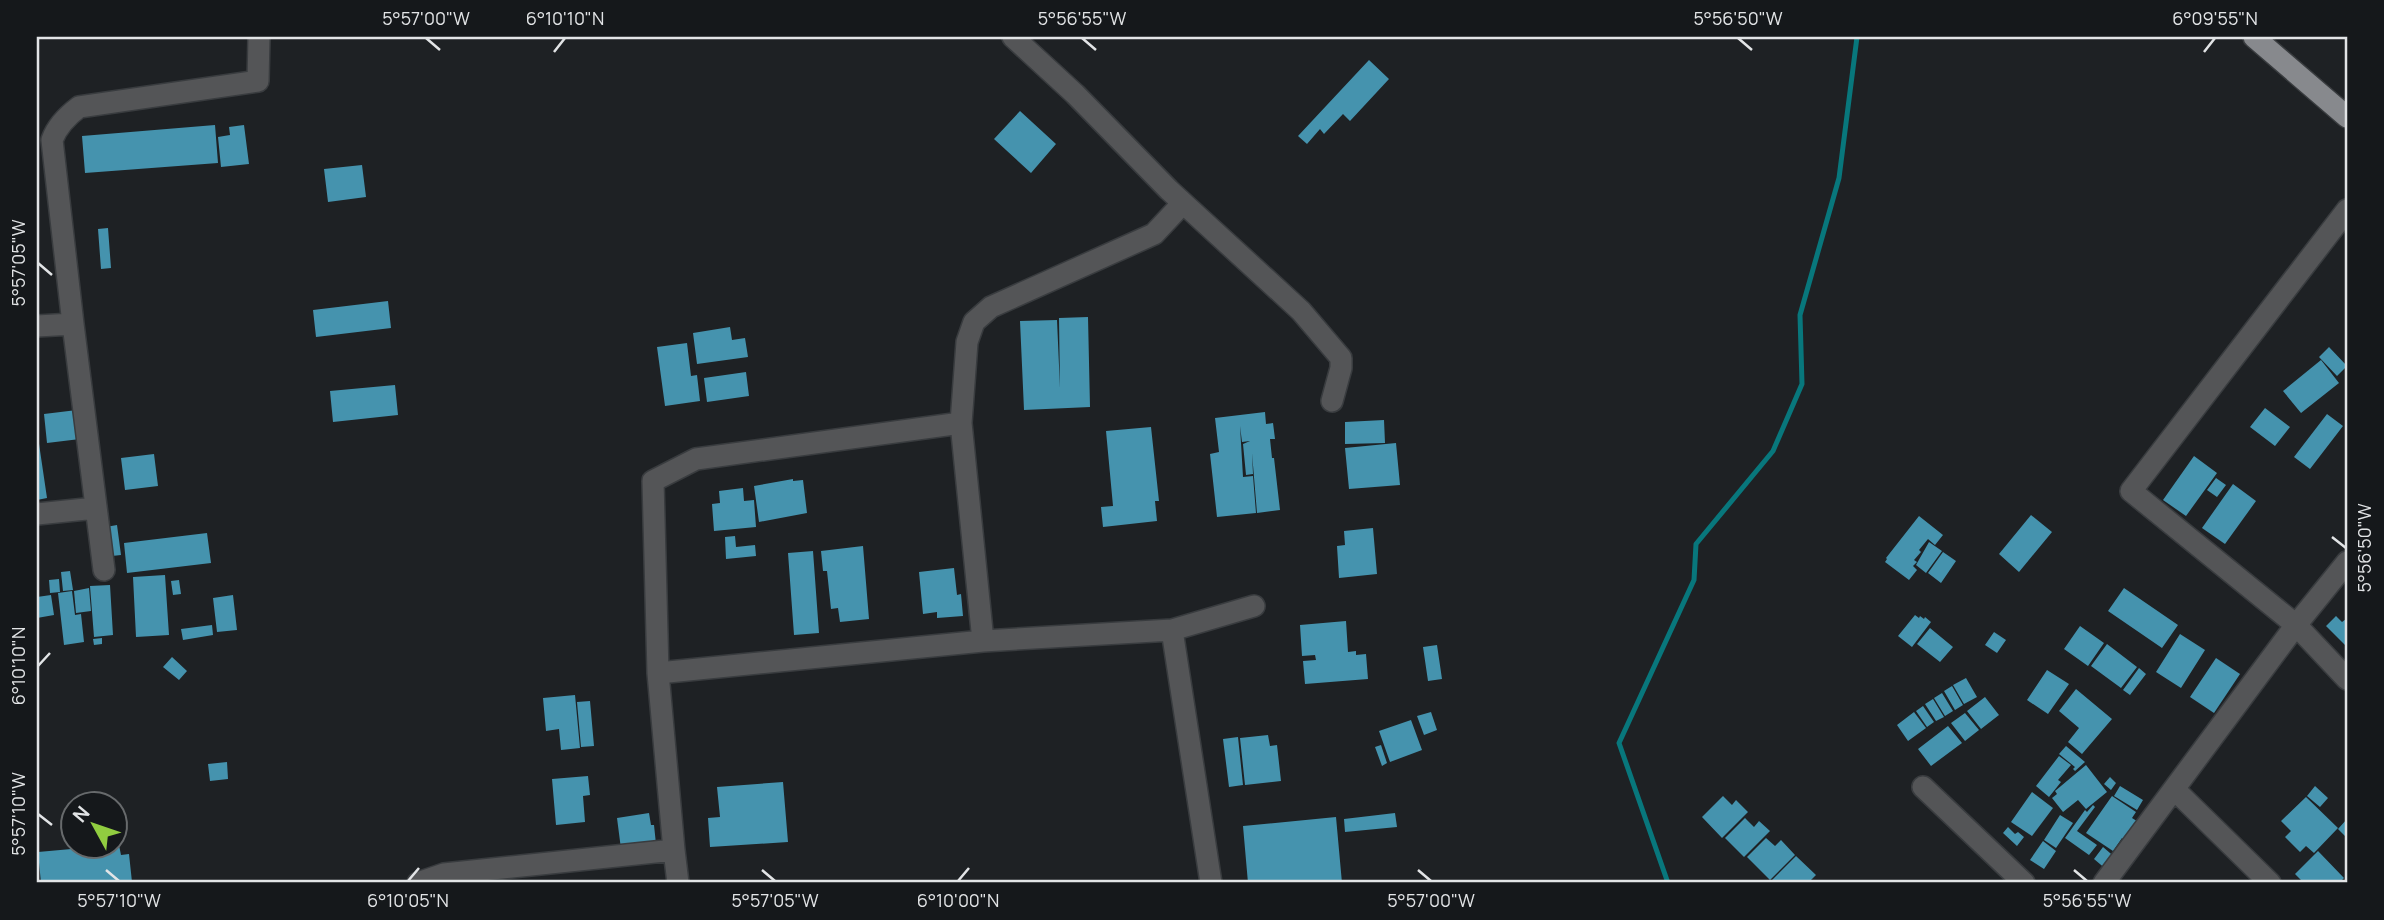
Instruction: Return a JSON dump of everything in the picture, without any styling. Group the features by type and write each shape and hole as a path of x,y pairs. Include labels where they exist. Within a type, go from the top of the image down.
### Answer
{"main road":[{"path":"2255,37 2347,117"}],"street":[{"path":"104,570 52,140 56,130 69,114 79,107 258,81 259,37"},
{"path":"1013,37 1075,94 1183,203 1301,311 1341,358 1332,401"},
{"path":"984,641 961,423 967,342 974,322 991,307 1154,234 1183,203"},
{"path":"2347,210 2131,491 2296,625 2347,678"},
{"path":"37,326 74,324"},
{"path":"678,883 658,673 653,481 696,459 961,423"},
{"path":"37,514 96,508"},
{"path":"2104,883 2296,625 2347,562"},
{"path":"658,673 984,641 1172,630 1254,606"},
{"path":"1172,630 1211,883"},
{"path":"1923,787 2024,883"},
{"path":"2174,789 2270,883"},
{"path":"418,883 443,874 674,850"}],"building":[{"path":"1369,60 1389,79 1350,121 1343,114 1324,134 1320,129 1307,144 1298,136"},
{"path":"1020,111 1056,144 1031,173 994,139"},
{"path":"215,125 218,163 85,173 82,136"},
{"path":"244,125 249,164 221,167 218,137 230,135 229,127"},
{"path":"362,165 366,197 328,202 324,169"},
{"path":"108,228 111,268 101,269 98,229"},
{"path":"388,301 391,328 316,337 313,310"},
{"path":"1088,317 1090,407 1024,410 1020,321 1057,320 1060,388 1059,318"},
{"path":"730,327 732,340 745,338 748,357 697,364 693,333"},
{"path":"687,343 691,376 697,375 700,401 665,406 657,347"},
{"path":"2329,347 2347,366 2337,376 2319,357"},
{"path":"2321,360 2339,383 2301,413 2283,391"},
{"path":"746,372 749,396 707,402 704,378"},
{"path":"395,385 398,415 333,422 330,391"},
{"path":"2265,408 2290,427 2275,446 2250,427"},
{"path":"77,410 80,439 47,443 44,414"},
{"path":"1265,412 1266,424 1273,423 1275,439 1270,439 1280,510 1257,513 1252,453 1253,474 1246,475 1243,444 1250,441 1242,442 1240,426 1243,477 1253,476 1256,513 1217,517 1210,454 1219,452 1215,418"},
{"path":"2327,414 2343,426 2310,469 2294,457"},
{"path":"1384,420 1385,443 1345,444 1345,422"},
{"path":"1151,427 1159,501 1155,501 1157,521 1103,527 1101,507 1113,506 1106,431"},
{"path":"37,438 47,498 37,500"},
{"path":"1396,443 1400,485 1349,489 1345,448"},
{"path":"154,454 158,486 125,490 121,458"},
{"path":"2194,456 2217,473 2186,516 2163,500"},
{"path":"2216,478 2226,485 2217,497 2207,490"},
{"path":"793,479 803,480 807,513 759,522 754,486"},
{"path":"2233,484 2256,501 2225,544 2202,528"},
{"path":"743,488 744,501 754,500 756,527 714,531 712,504 720,503 719,491"},
{"path":"2031,515 2052,532 2019,572 1999,554"},
{"path":"1919,516 1943,535 1935,545 1928,539 1919,550 1921,552 1914,560 1917,562 1913,566 1917,570 1909,580 1885,562"},
{"path":"117,525 121,555 103,557 100,528"},
{"path":"1373,528 1377,574 1339,578 1337,546 1345,545 1344,531"},
{"path":"207,533 211,563 127,573 124,543"},
{"path":"735,536 736,547 755,545 756,556 726,559 725,537"},
{"path":"1929,542 1942,551 1926,573 1916,565"},
{"path":"863,546 869,619 840,622 838,608 831,609 827,571 823,571 821,551"},
{"path":"813,551 819,633 794,635 788,553"},
{"path":"1943,552 1956,561 1941,583 1928,573"},
{"path":"954,568 963,616 937,618 937,612 923,614 919,572"},
{"path":"70,571 73,590 63,591 61,572"},
{"path":"165,575 169,635 136,637 133,577"},
{"path":"59,579 60,592 50,593 49,580"},
{"path":"179,580 181,594 173,595 171,581"},
{"path":"110,585 113,635 94,637 90,586"},
{"path":"89,588 91,611 76,613 74,591"},
{"path":"2124,588 2178,625 2162,648 2108,611"},
{"path":"72,591 75,615 81,614 84,642 64,645 58,593"},
{"path":"51,595 54,615 37,618 37,597"},
{"path":"233,595 237,630 217,632 213,598"},
{"path":"1915,615 1924,619 1925,617 1931,622 1912,647 1898,636"},
{"path":"2336,616 2342,622 2347,620 2347,647 2326,626"},
{"path":"1346,621 1348,652 1366,654 1368,679 1305,684 1303,661 1316,660 1315,655 1302,656 1300,625"},
{"path":"212,625 213,635 183,640 181,629"},
{"path":"2080,626 2104,643 2088,666 2064,649"},
{"path":"1930,628 1953,647 1940,662 1917,644"},
{"path":"1994,632 2006,640 1997,653 1985,645"},
{"path":"2180,634 2205,650 2181,688 2156,672"},
{"path":"102,638 102,644 94,645 93,639"},
{"path":"2107,644 2137,667 2121,688 2091,666"},
{"path":"1437,645 1442,679 1428,681 1423,647"},
{"path":"172,657 187,671 179,680 163,667"},
{"path":"2216,658 2240,674 2214,713 2190,697"},
{"path":"2139,668 2146,674 2130,695 2123,690"},
{"path":"2047,670 2069,684 2048,714 2027,700"},
{"path":"1966,678 1977,697 1964,704 1953,685"},
{"path":"1952,686 1963,705 1955,710 1944,691"},
{"path":"2076,689 2112,719 2082,754 2068,742 2079,728 2059,711"},
{"path":"1942,693 1953,711 1945,716 1934,698"},
{"path":"575,695 580,748 561,750 559,729 546,731 543,698"},
{"path":"1985,697 1999,715 1981,729 1967,711"},
{"path":"1933,699 1944,717 1936,721 1925,704"},
{"path":"590,701 594,746 581,747 577,702"},
{"path":"1923,706 1934,722 1927,727 1916,711"},
{"path":"1431,712 1437,730 1424,735 1417,716"},
{"path":"1914,712 1926,728 1908,741 1897,725"},
{"path":"1965,713 1979,730 1965,741 1951,723"},
{"path":"1411,720 1422,750 1390,762 1379,731"},
{"path":"1948,726 1962,743 1931,766 1918,749"},
{"path":"1268,735 1270,746 1277,745 1281,781 1245,785 1240,738"},
{"path":"1238,737 1243,785 1229,787 1223,739"},
{"path":"1381,745 1387,763 1382,766 1375,747"},
{"path":"2066,746 2085,762 2075,771 2075,767 2059,754"},
{"path":"2059,756 2071,765 2058,780 2061,782 2049,797 2036,786"},
{"path":"227,762 228,779 210,781 208,764"},
{"path":"2086,765 2107,792 2086,809 2078,800 2063,812 2052,798 2057,794 2055,791"},
{"path":"588,776 590,795 583,796 585,822 556,825 552,779"},
{"path":"2110,777 2116,783 2111,790 2104,784"},
{"path":"783,782 788,842 710,847 708,818 720,817 717,787"},
{"path":"2120,786 2143,800 2137,810 2114,796"},
{"path":"2315,786 2328,798 2320,807 2307,796"},
{"path":"2032,792 2053,808 2032,836 2011,822"},
{"path":"1723,796 1732,805 1736,800 1748,812 1722,838 1702,817"},
{"path":"2112,796 2136,812 2132,818 2140,823 2126,842 2122,838 2113,851 2086,833"},
{"path":"2306,797 2338,828 2314,853 2306,846 2300,852 2285,837 2291,831 2281,821"},
{"path":"2093,805 2095,807 2077,831 2097,845 2089,855 2065,838 2085,810 2087,812"},
{"path":"649,813 651,825 654,825 656,844 621,849 617,818"},
{"path":"1395,813 1397,827 1345,832 1344,819"},
{"path":"2060,815 2073,823 2056,848 2044,840"},
{"path":"1336,817 1342,883 1248,883 1243,826"},
{"path":"1745,818 1754,827 1759,821 1770,831 1744,857 1725,838"},
{"path":"2347,819 2347,838 2338,829"},
{"path":"2008,827 2015,834 2018,832 2024,837 2017,846 2003,833"},
{"path":"1766,838 1775,846 1781,840 1795,855 1770,880 1747,857"},
{"path":"2043,841 2056,851 2044,869 2030,860"},
{"path":"2103,847 2117,859 2107,870 2094,859"},
{"path":"60,850 60,860 130,860 132,882 41,883 38,852"},
{"path":"2318,851 2344,878 2339,883 2304,883 2295,874"},
{"path":"1796,856 1816,875 1808,883 1769,883"}],"waterway":[{"path":"1668,883 1619,743 1694,580 1696,544 1773,451 1802,384 1800,315 1839,178 1857,37"}]}
